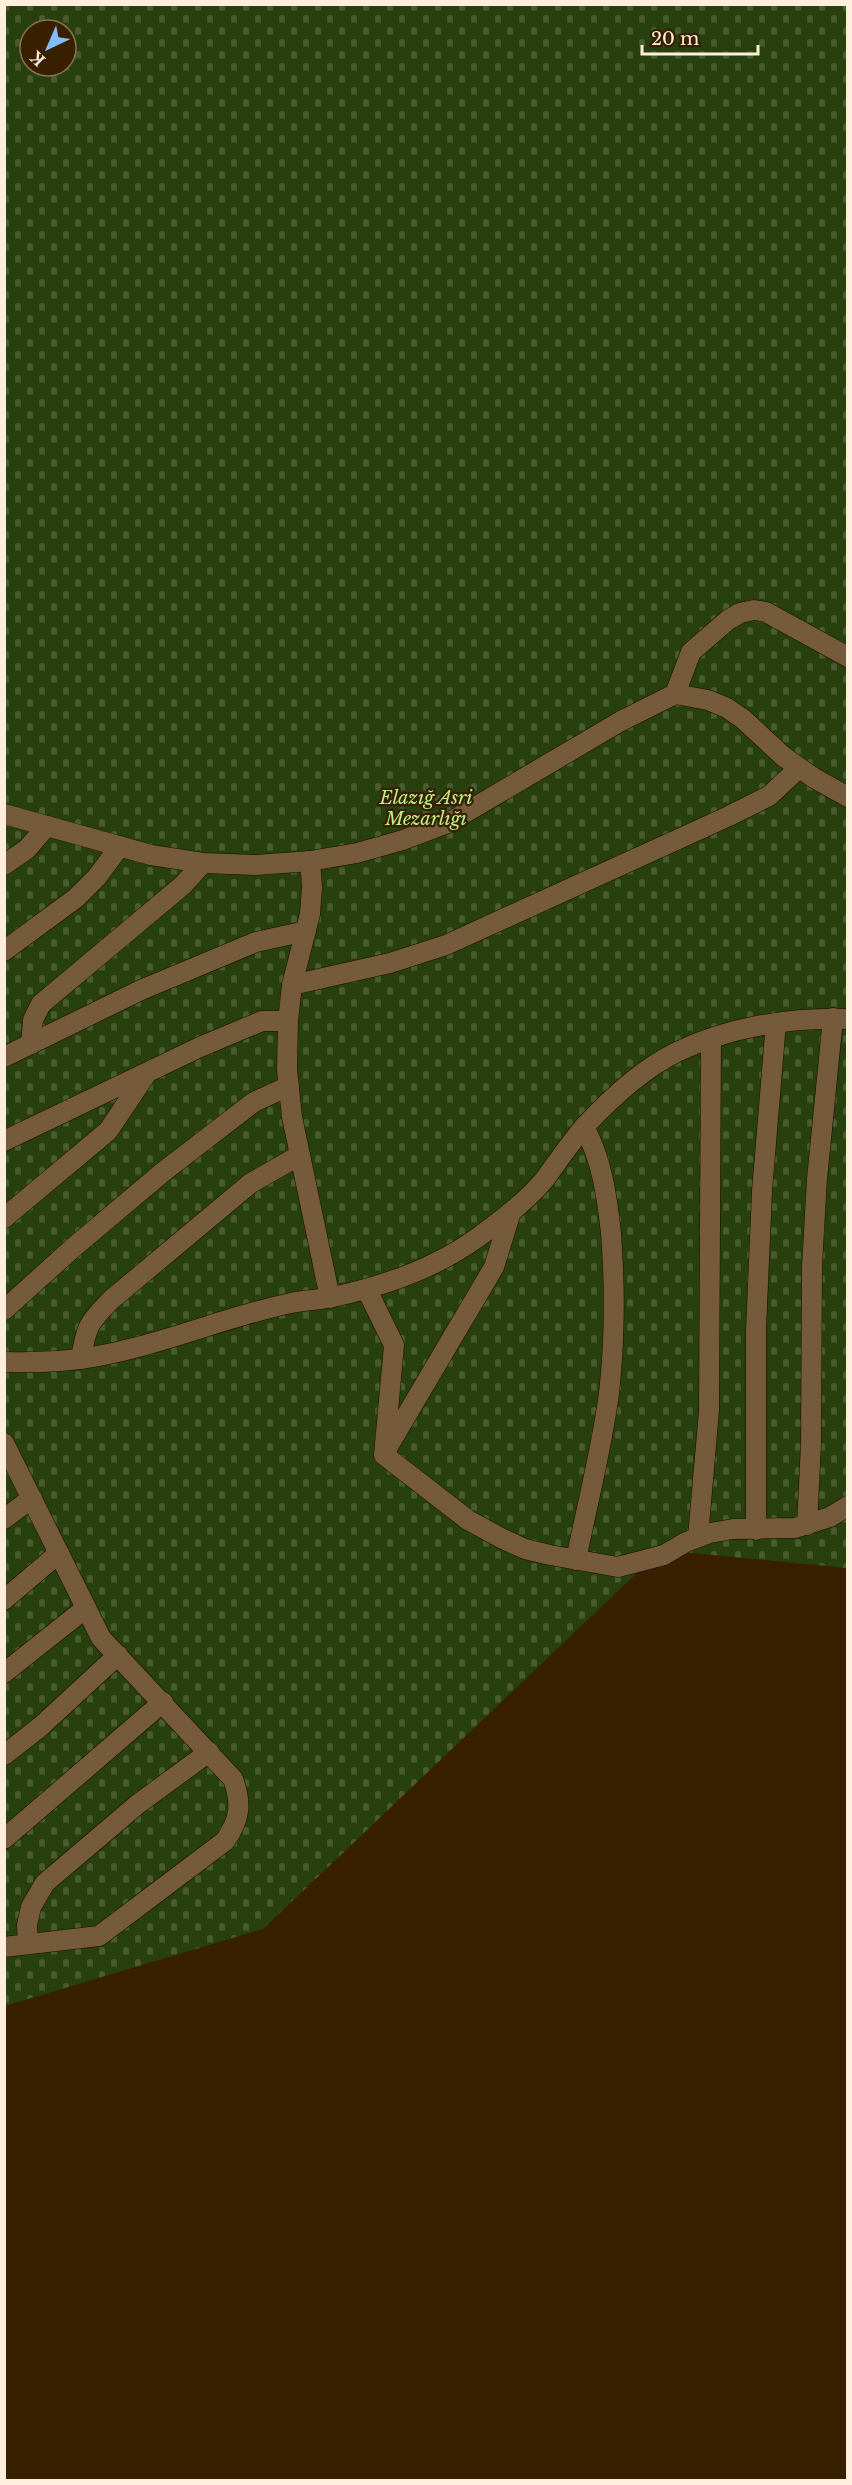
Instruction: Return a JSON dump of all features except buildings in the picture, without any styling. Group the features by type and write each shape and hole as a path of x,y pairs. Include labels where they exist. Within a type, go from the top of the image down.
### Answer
{"lane":[{"path":"675,694 691,652 728,620 740,613 754,610 766,612 848,657"},
{"path":"4,814 151,855 204,862 256,865 310,861 368,850 448,823 621,721 675,694 708,700 727,708 800,768 848,797"},
{"path":"292,985 390,963 446,945 769,796 800,768"},
{"path":"4,865 27,849 48,826"},
{"path":"4,951 76,898 97,877 120,846"},
{"path":"310,861 312,887 310,914 292,985 288,1021 289,1086 300,1155 330,1298"},
{"path":"31,1044 33,1020 41,1004 183,885 204,862"},
{"path":"4,1057 141,990 256,942 306,931"},
{"path":"4,1362 37,1363 81,1359 125,1350 292,1302 330,1298 367,1290 403,1278 438,1262 476,1239 512,1212 543,1180 584,1127 623,1089 677,1052 738,1029 776,1023 840,1019 817,1179 812,1266 811,1444 807,1525"},
{"path":"4,1141 200,1047 262,1021 288,1021"},
{"path":"756,1530 756,1330 762,1191 776,1023"},
{"path":"698,1538 709,1411 711,1039"},
{"path":"4,1218 108,1131 147,1073"},
{"path":"4,1310 163,1172 254,1102 289,1086"},
{"path":"576,1560 608,1395 613,1340 614,1284 608,1207 595,1147 584,1127"},
{"path":"81,1359 86,1332 92,1319 112,1299 251,1183 300,1155"},
{"path":"384,1455 494,1267 512,1212"},
{"path":"367,1290 394,1345 384,1455"},
{"path":"4,1947 99,1936 225,1841 235,1827 240,1810 239,1794 233,1779 101,1638 5,1444"},
{"path":"384,1455 468,1520 501,1538 525,1549 618,1567 664,1555 686,1542 733,1529 775,1530 807,1525 830,1517 848,1506"},
{"path":"4,1519 32,1498"},
{"path":"4,1599 59,1553"},
{"path":"4,1673 86,1608"},
{"path":"4,1755 40,1727 118,1655"},
{"path":"4,1839 163,1702"},
{"path":"28,1944 27,1925 31,1906 45,1883 138,1804 209,1752"}],"green space":[{"name":"Elazığ Asri Mezarlığı","path":"5,5 847,5 847,1568 661,1550 263,1929 5,2006"}]}
